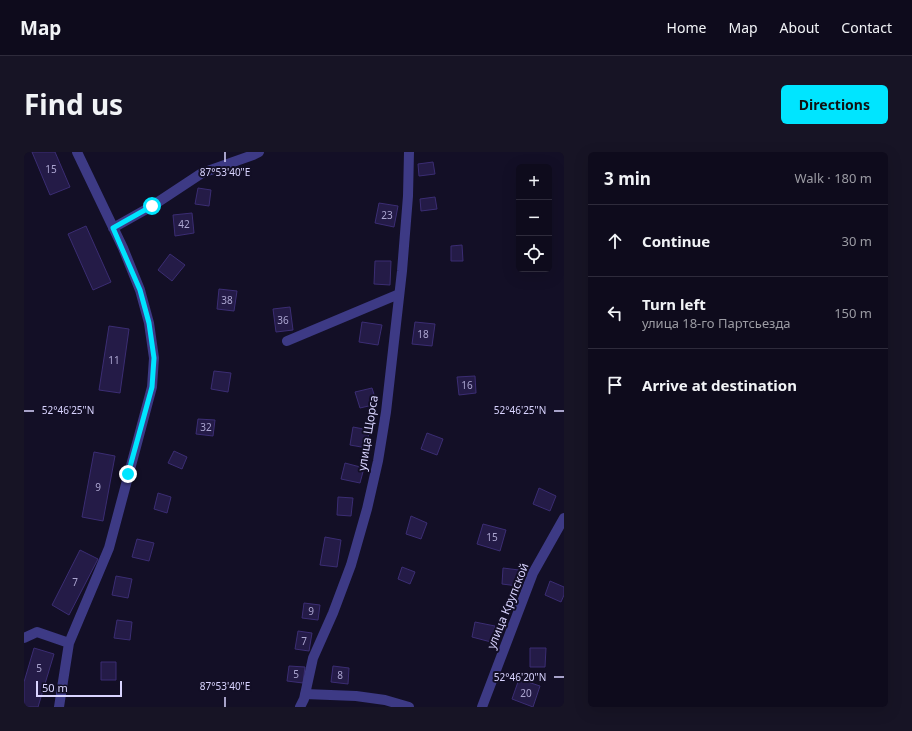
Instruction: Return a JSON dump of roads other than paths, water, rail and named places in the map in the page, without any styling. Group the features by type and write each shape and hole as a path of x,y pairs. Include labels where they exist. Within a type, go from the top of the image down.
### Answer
{"street":[{"path":"58,707 69,643 109,548 152,387 154,358 149,323 140,290 77,152"},
{"path":"113,228 152,206 202,173 253,156 259,152"},
{"name":"улица Щорса","path":"300,707 305,694 313,658 333,613 351,565 367,509 378,461 386,412 402,271 408,204 409,152"},
{"path":"287,341 399,294"},
{"name":"улица Крупской","path":"482,707 533,573 564,518"},
{"path":"24,638 37,632 69,643"},
{"path":"305,694 356,696 385,700 409,707"}]}
